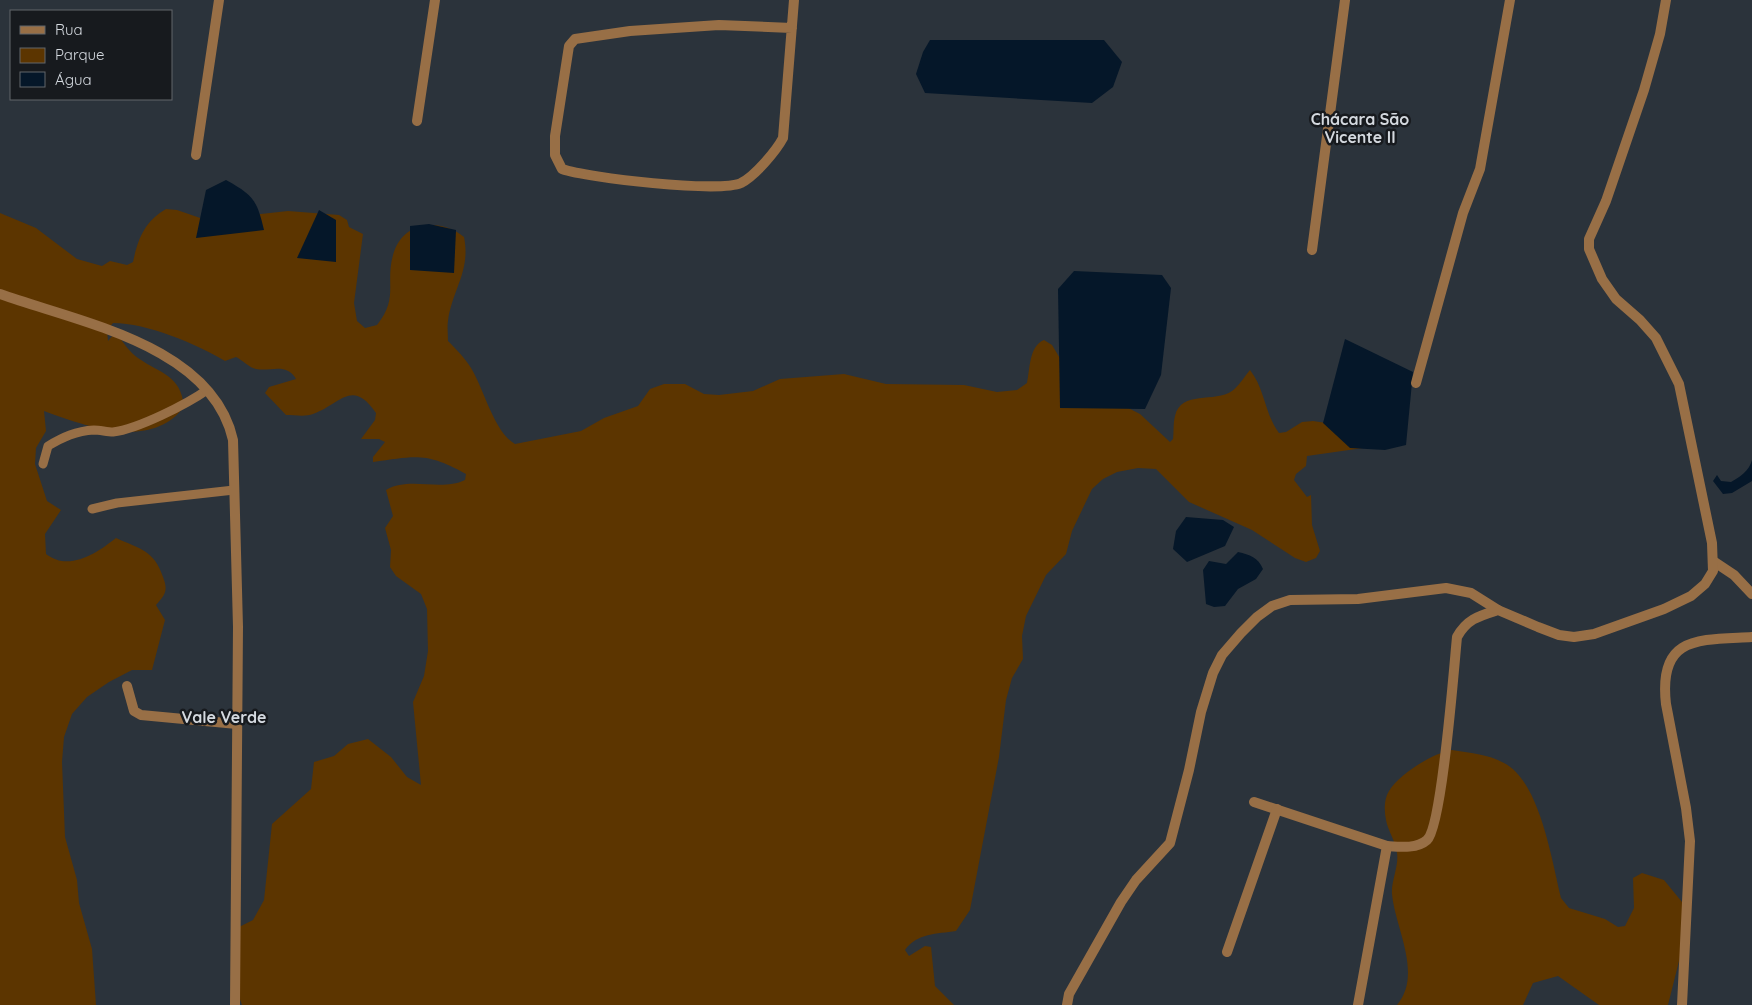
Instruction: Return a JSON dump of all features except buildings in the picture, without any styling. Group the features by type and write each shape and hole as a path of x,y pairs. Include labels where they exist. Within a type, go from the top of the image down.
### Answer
{"street":[{"path":"196,156 219,0"},
{"path":"417,121 435,0"},
{"path":"792,28 719,25 630,31 575,39 569,46 555,136 555,155 562,169 576,174 664,184 728,187 743,182 776,150 783,138 792,28 794,0"},
{"path":"1312,250 1345,0"},
{"path":"1416,383 1463,213 1480,169 1510,0"},
{"path":"1067,1005 1074,985 1121,902 1136,880 1170,843 1189,770 1201,712 1213,672 1222,655 1257,616 1272,606 1290,600 1358,599 1446,588 1471,593 1498,610 1559,635 1574,637 1594,634 1656,612 1691,596 1705,584 1713,571 1714,561 1694,452 1679,384 1656,338 1640,320 1616,299 1602,279 1589,249 1589,239 1606,201 1644,90 1660,34 1666,0"},
{"path":"0,294 122,335 176,362 196,377 207,390 225,413 230,426 233,440 238,627 235,1005"},
{"path":"1714,561 1734,575 1752,594"},
{"path":"1254,802 1387,846 1402,848 1426,842 1432,835 1440,803 1457,637 1462,627 1471,619 1498,610"},
{"path":"1682,1005 1690,841 1686,808 1666,704 1665,689 1668,668 1674,653 1685,644 1752,637"},
{"path":"127,686 134,711 141,716 237,724"},
{"path":"1227,952 1277,809"},
{"path":"1358,1005 1387,846"}],"lane":[{"path":"42,464 48,446 67,434 94,430 113,432 132,426 193,399 207,390"},
{"path":"92,509 117,503 234,490"}],"green space":[{"path":"166,209 177,210 206,220 288,211 339,215 347,220 349,227 363,234 354,303 357,321 365,328 377,325 388,306 393,255 405,235 413,229 433,225 444,227 464,237 465,260 450,310 448,341 469,364 495,420 501,430 515,444 581,431 604,418 638,406 650,389 664,384 685,384 704,394 719,395 753,391 780,379 844,374 886,384 964,385 997,392 1017,390 1027,383 1035,347 1044,340 1052,345 1073,380 1140,414 1170,442 1173,439 1174,422 1178,408 1191,400 1217,396 1232,391 1250,370 1259,385 1274,426 1279,433 1286,432 1302,422 1313,421 1340,425 1363,448 1307,456 1306,466 1296,474 1294,480 1307,497 1311,495 1312,525 1320,551 1316,558 1306,562 1295,558 1252,530 1189,502 1156,469 1138,468 1117,472 1103,479 1092,489 1072,531 1066,554 1046,575 1026,616 1022,636 1023,659 1012,678 1006,700 999,757 970,910 956,931 921,937 910,944 905,950 909,956 925,946 931,947 935,986 954,1005 242,1005 231,974 233,930 253,920 264,900 272,824 311,789 314,762 334,756 348,744 368,739 391,757 407,777 421,785 413,702 424,676 428,651 427,609 421,594 396,576 390,567 391,550 385,528 393,516 386,490 405,484 445,485 455,483 465,480 466,474 431,459 411,457 373,462 373,457 385,442 379,439 361,439 375,420 376,413 360,397 353,395 346,397 310,415 286,415 265,393 269,387 296,379 288,371 283,369 256,369 236,357 225,361 171,336 141,327 113,323 107,330 108,341 114,334 117,334 135,356 168,376 179,388 184,407 170,420 154,428 136,432 98,428 44,411 46,431 36,448 35,464 47,501 61,510 45,534 46,554 55,559 73,561 92,554 116,538 139,548 151,556 163,577 165,592 156,605 165,620 152,670 132,670 109,682 87,697 72,714 64,737 62,762 65,837 77,880 79,903 92,949 96,1005 0,1005 0,213 36,228 77,259 102,266 110,261 127,265 133,262 137,246 147,225"},
{"path":"1452,750 1492,758 1504,763 1516,772 1527,787 1543,824 1561,898 1569,908 1605,919 1618,927 1625,926 1634,908 1633,878 1642,873 1664,880 1682,902 1684,941 1668,1005 1599,1005 1558,976 1533,983 1523,1005 1397,1005 1404,993 1408,979 1408,965 1392,894 1397,853 1386,820 1385,801 1387,794 1394,784 1408,771 1436,755"}],"water":[{"path":"930,40 1104,40 1122,62 1113,87 1092,103 925,93 916,74 923,52"},
{"path":"226,180 252,199 259,212 264,230 196,238 206,190"},
{"path":"319,210 336,220 336,262 297,258"},
{"path":"429,224 456,230 454,273 410,270 410,226"},
{"path":"1074,271 1162,275 1171,288 1161,375 1145,409 1060,408 1058,289"},
{"path":"1345,339 1413,372 1406,445 1385,450 1350,448 1323,423"},
{"path":"1752,460 1752,481 1732,493 1723,494 1713,481 1717,475 1721,481 1731,482 1741,476"},
{"path":"1186,517 1223,520 1234,527 1225,546 1187,562 1173,549 1176,531"},
{"path":"1238,552 1253,557 1263,569 1256,579 1238,589 1225,606 1214,607 1206,604 1203,570 1209,561 1226,564"}],"district":[{"name":"Chácara São Vicente II","path":"1360,128"},
{"name":"Vale Verde","path":"224,717"}]}
